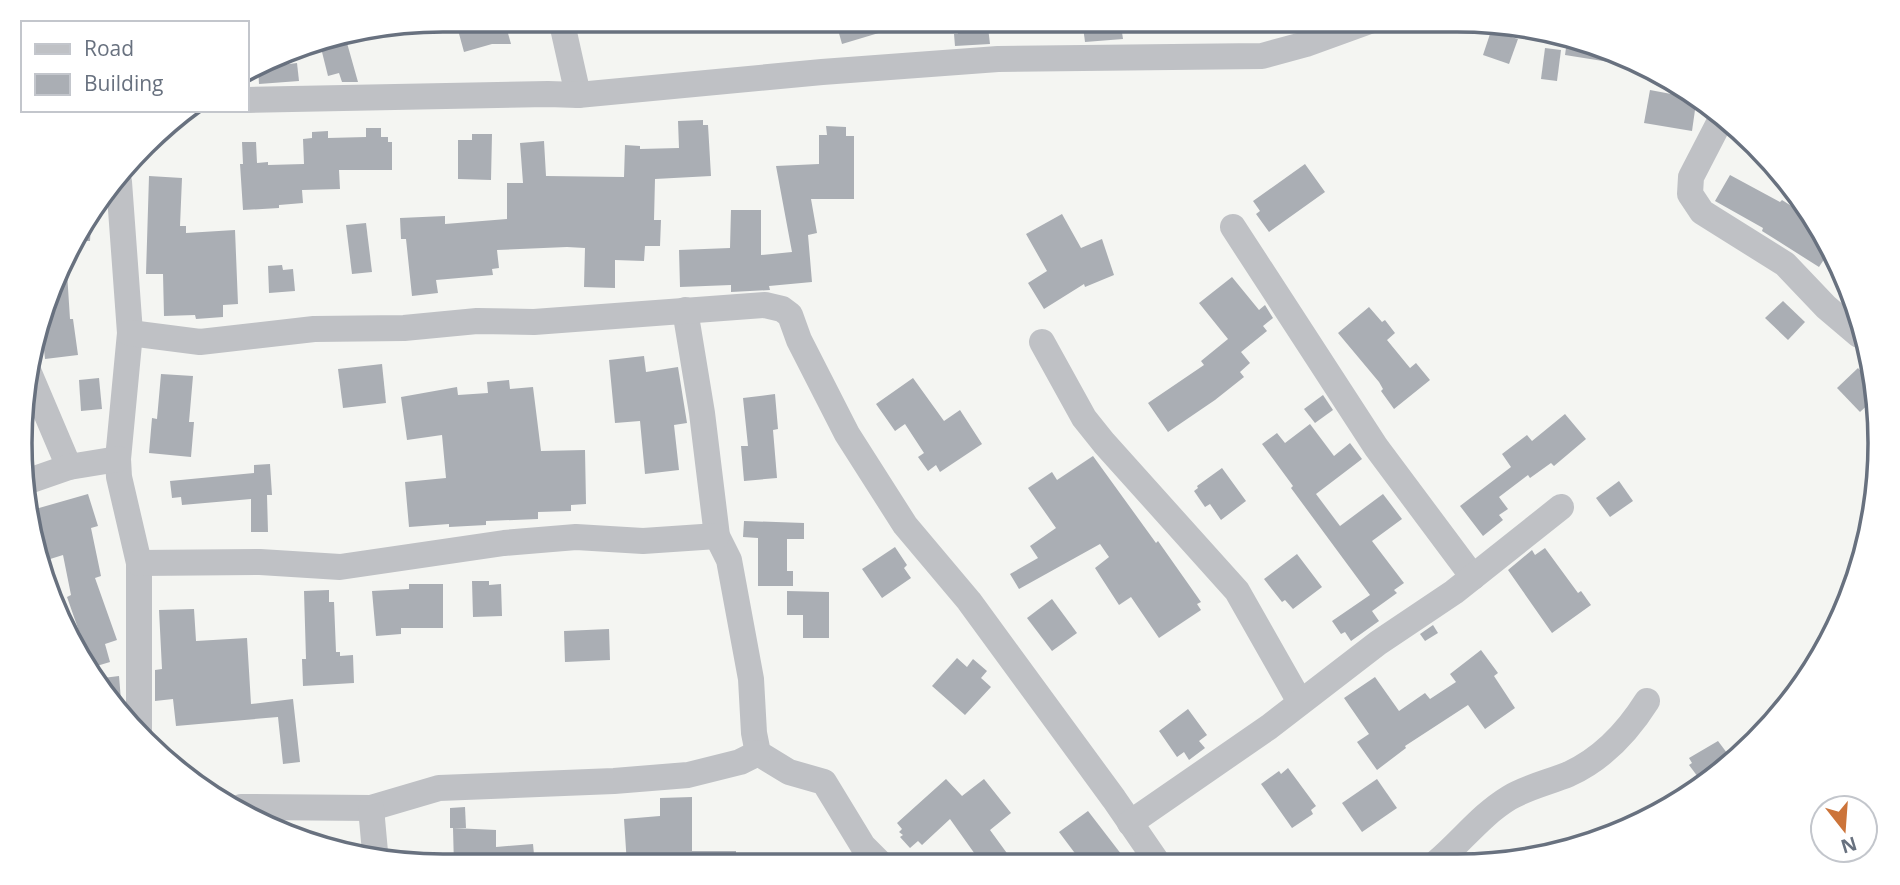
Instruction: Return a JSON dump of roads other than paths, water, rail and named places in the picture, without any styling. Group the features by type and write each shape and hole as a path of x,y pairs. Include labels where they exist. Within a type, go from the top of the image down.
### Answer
{"street":[{"path":"564,31 578,95"},
{"path":"248,100 578,95 998,59 1262,56 1342,31"},
{"path":"1718,125 1691,177 1690,194 1702,212 1785,264 1826,307 1852,329"},
{"path":"119,188 130,333 118,459 119,477 139,563 139,719"},
{"path":"1233,227 1376,447 1473,577"},
{"path":"130,333 200,342 314,329 404,328 477,321 534,322 765,305 782,309 790,315 799,340 847,434 905,525 968,601 1152,854"},
{"path":"685,310 702,413 717,536 729,560 751,679 758,753 789,772 824,782 863,846 871,854"},
{"path":"1042,342 1084,418 1237,591 1300,702"},
{"path":"35,388 69,467"},
{"path":"33,479 69,467 118,459"},
{"path":"1130,823 1269,727 1378,643 1473,577 1561,508"},
{"path":"139,563 260,562 340,567 504,543 576,537 643,541 717,536"},
{"path":"1452,854 1484,816 1512,796 1588,765 1622,735 1647,701"},
{"path":"254,807 371,808 439,788 614,781 688,775 740,762 758,753"},
{"path":"371,808 375,848"}]}
